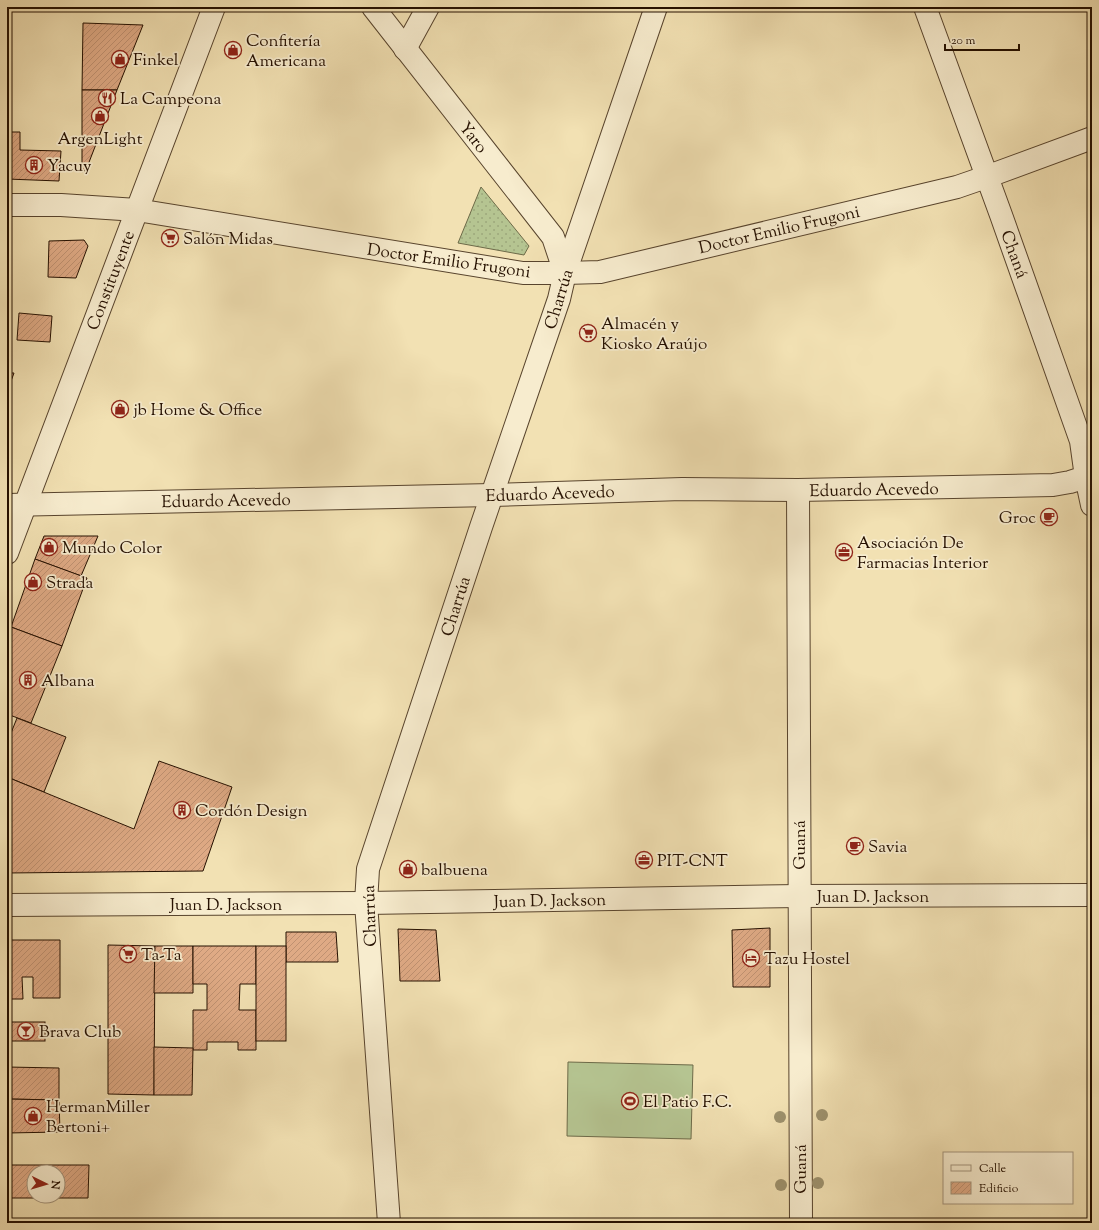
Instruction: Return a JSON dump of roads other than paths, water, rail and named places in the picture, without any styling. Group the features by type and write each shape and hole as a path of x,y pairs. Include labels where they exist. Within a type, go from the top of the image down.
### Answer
{"street":[{"name":"Constituyente","path":"7,553 16,504 137,210 214,7"},
{"name":"Yaro","path":"373,7 553,237 565,273"},
{"path":"405,49 428,7"},
{"name":"Charrúa","path":"389,1223 366,903 368,869 492,495 559,299 565,273 656,7"},
{"name":"Chaná","path":"925,7 1081,441 1089,476 1092,505"},
{"name":"Doctor Emilio Frugoni","path":"7,205 61,205 137,210 523,273 600,272 957,187 986,178 1092,138"},
{"name":"Eduardo Acevedo","path":"16,504 492,495 682,489 798,490 1052,485 1070,482 1089,476"},
{"name":"Guaná","path":"798,490 800,1223"},
{"name":"Juan D. Jackson","path":"7,905 366,903 800,896 1092,895"}],"place":[{"name":"Confitería Americana","path":"233,50"},
{"name":"Finkel","path":"120,59"},
{"name":"La Campeona","path":"107,98"},
{"name":"ArgenLight","path":"100,116"},
{"name":"Yacuy","path":"34,165"},
{"name":"Salón Midas","path":"170,238"},
{"name":"Almacén y Kiosko Araújo","path":"588,333"},
{"name":"jb Home & Office","path":"120,409"},
{"name":"Groc","path":"1049,517"},
{"name":"Mundo Color","path":"49,547"},
{"name":"Asociación De Farmacias Interior","path":"844,552"},
{"name":"Strada","path":"33,582"},
{"name":"Albana","path":"28,680"},
{"name":"Cordón Design","path":"182,810"},
{"name":"Savia","path":"855,846"},
{"name":"PIT-CNT","path":"644,860"},
{"name":"balbuena","path":"408,869"},
{"name":"Ta-Ta","path":"128,954"},
{"name":"Tazu Hostel","path":"751,958"},
{"name":"Brava Club","path":"26,1031"},
{"name":"El Patio F.C.","path":"630,1101"},
{"name":"HermanMiller Bertoni+","path":"33,1116"}]}
